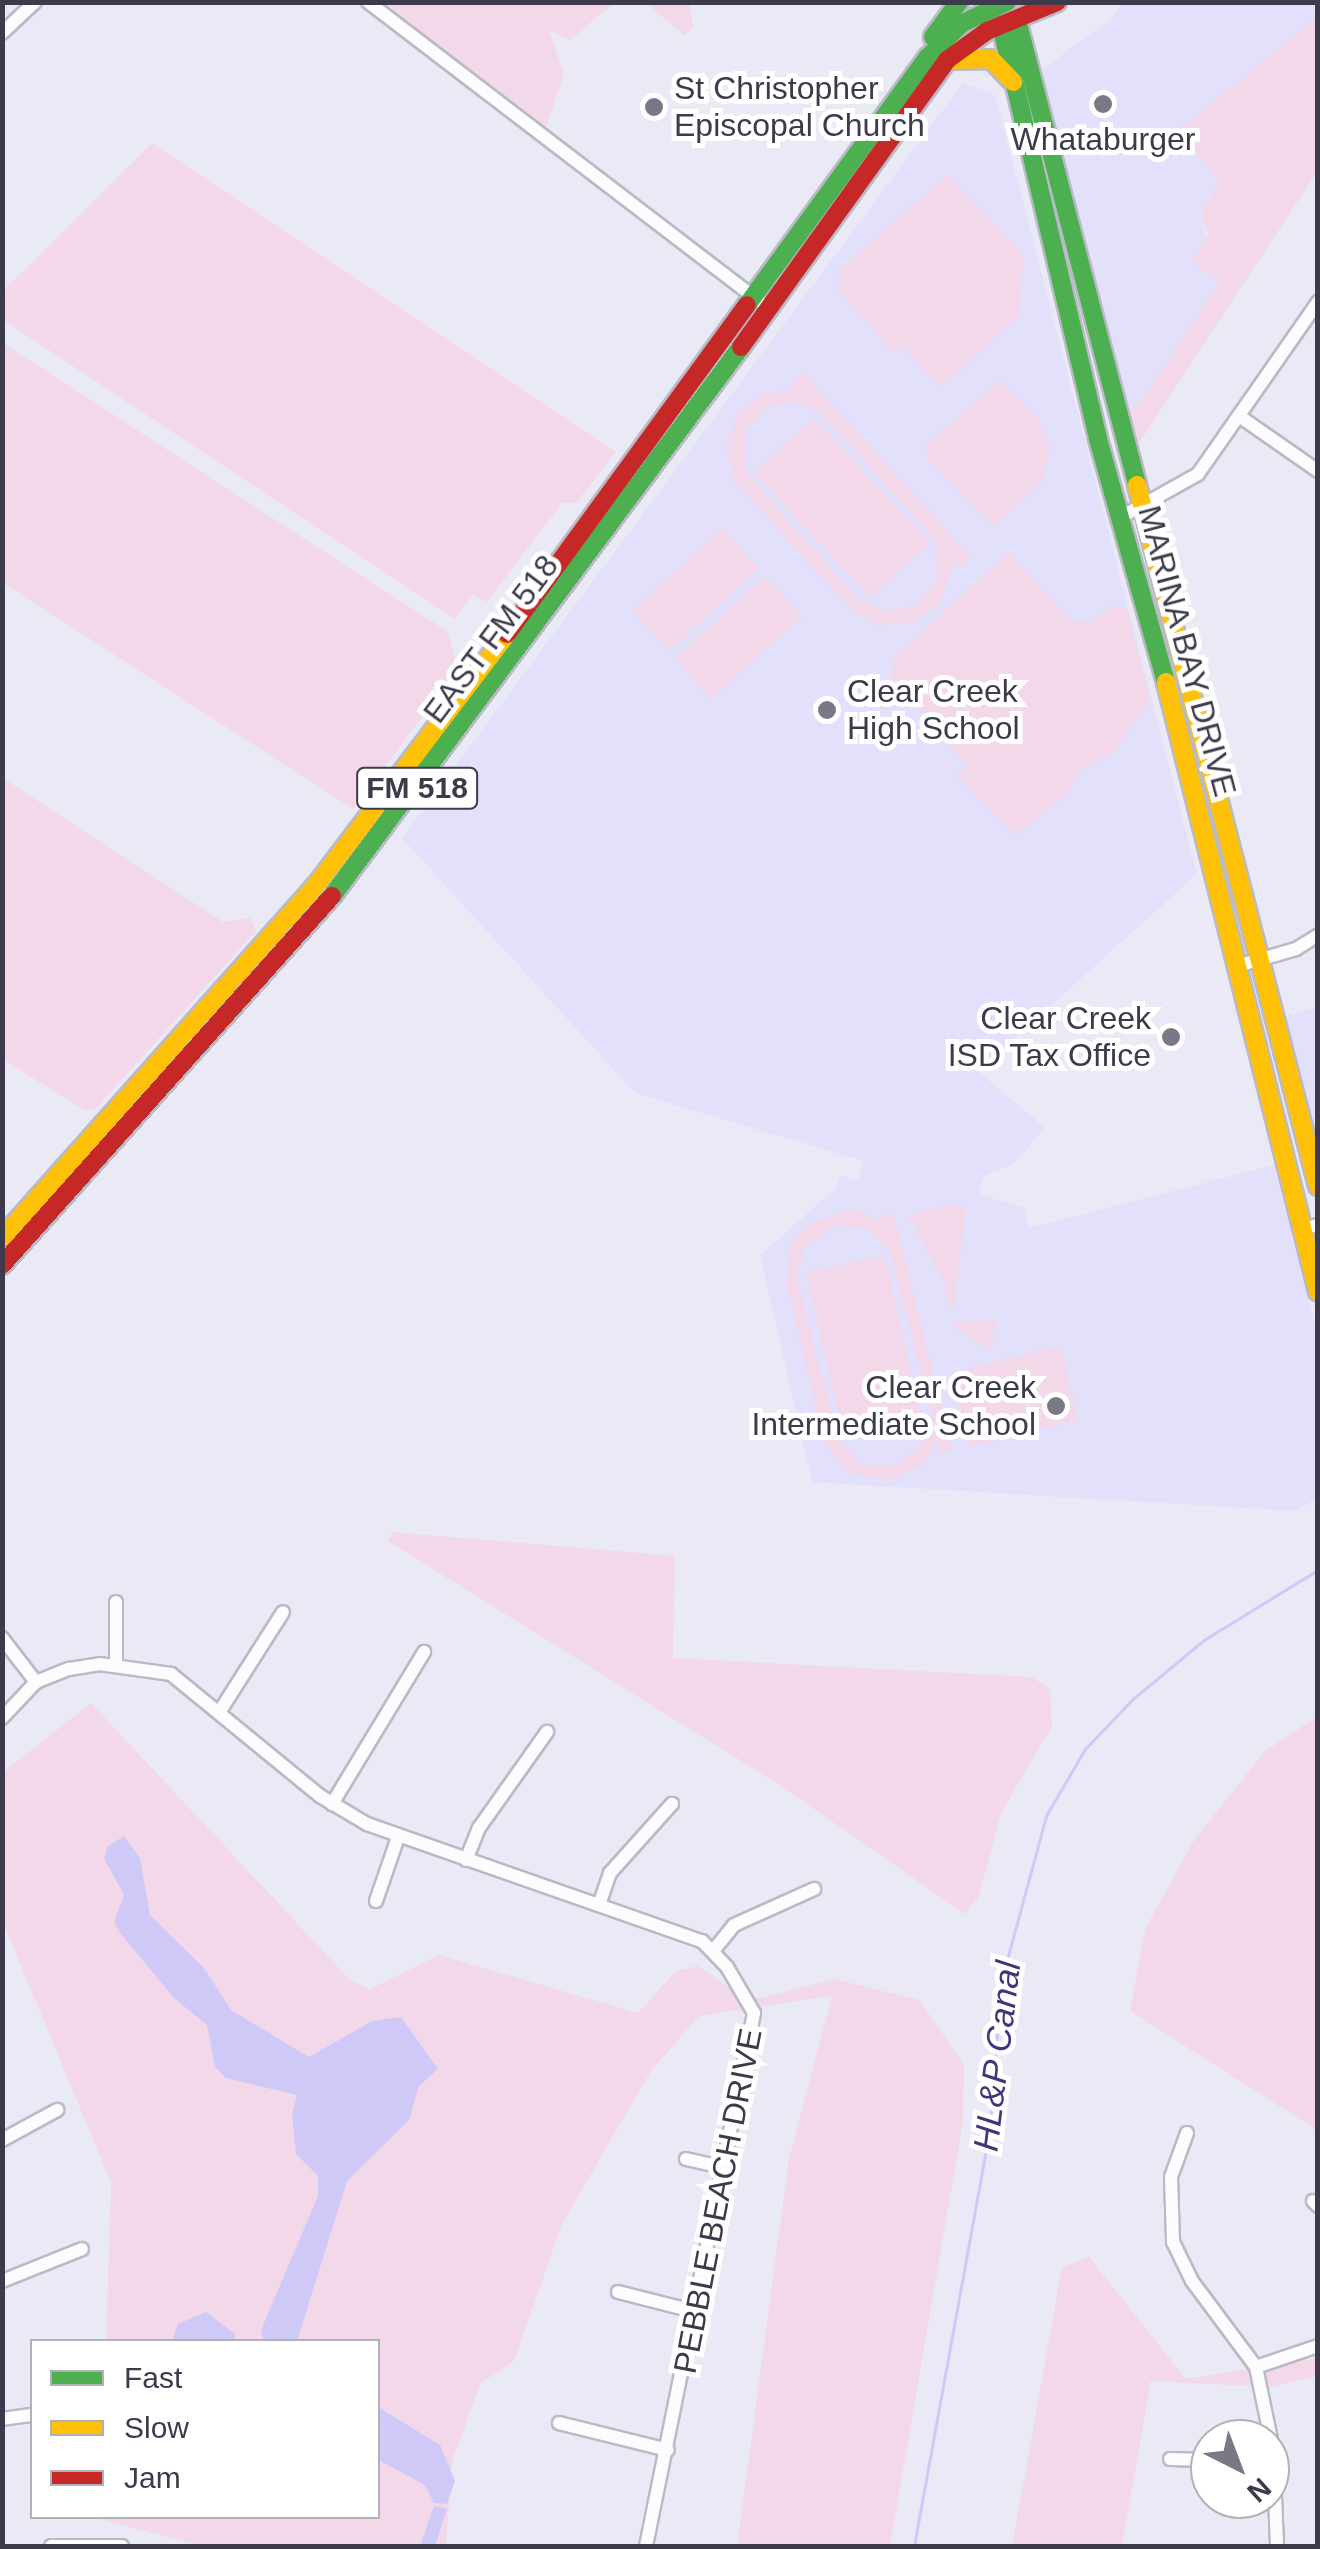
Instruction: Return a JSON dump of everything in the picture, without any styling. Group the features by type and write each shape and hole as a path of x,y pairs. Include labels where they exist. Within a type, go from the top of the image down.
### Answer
{"main road":[{"name":"FM 518","path":"938,59 930,42 959,2"},
{"path":"938,59 960,24 1004,10 1057,2"},
{"name":"MARINA BAY DRIVE","path":"1004,10 1014,82 1234,967 1310,1227 1318,1291"},
{"name":"MARINA BAY DRIVE","path":"1004,10 1142,507 1318,1186"},
{"path":"938,59 991,58 1014,82"},
{"name":"EAST FM 518","path":"5,1252 132,1093 260,949 386,795 460,700 752,295 938,59"},
{"name":"EAST FM 518","path":"5,1252 148,1108 278,964 402,808 706,397 938,59"},
{"path":"686,384 706,397"},
{"path":"550,573 570,584"},
{"path":"1170,698 1191,694"},
{"path":"460,700 474,714"},
{"path":"386,795 402,808"},
{"path":"1208,852 1229,846"},
{"path":"260,949 278,964"},
{"path":"1265,1071 1288,1069"},
{"path":"132,1093 148,1108"},
{"path":"1279,1127 1300,1121"}],"street":[{"path":"2,34 35,2"},
{"path":"368,2 769,308"},
{"path":"1121,517 1198,474 1242,418 1317,305"},
{"path":"1242,418 1318,471"},
{"path":"1234,967 1318,936"},
{"path":"116,1602 116,1665"},
{"path":"220,1712 283,1612"},
{"path":"2,1638 36,1682"},
{"path":"332,1804 424,1652"},
{"name":"PEBBLE BEACH DRIVE","path":"2,1718 36,1682 69,1669 116,1665 172,1674 332,1804 398,1837 702,1941 740,1982 754,2014 697,2312 646,2546"},
{"path":"466,1860 479,1828 546,1732"},
{"path":"598,1905 610,1873 672,1804"},
{"path":"376,1901 398,1837"},
{"path":"713,1951 734,1925 814,1889"},
{"path":"2,2140 57,2110"},
{"path":"1187,2133 1171,2177 1173,2242 1192,2281 1256,2367 1265,2419"},
{"path":"686,2159 726,2168"},
{"path":"2,2281 82,2249"},
{"path":"618,2292 697,2312"},
{"path":"1256,2367 1318,2346"},
{"path":"2,2419 30,2415"},
{"path":"559,2423 668,2450"},
{"path":"1170,2459 1190,2460"},
{"path":"1275,2519 1277,2546"},
{"path":"51,2546 122,2546"}],"shaded area":[{"path":"380,3 614,3 570,40 549,30 564,74 545,130"},
{"path":"646,3 689,3 693,27 685,36"},
{"path":"1122,3 1317,3 1317,18 1201,217 1220,281 1140,403 1125,411 1041,70 1111,19"},
{"path":"1317,18 1317,172 1139,443 1129,409 1140,403 1220,281 1191,261 1209,234 1201,217 1219,181 1177,131"},
{"name":"Clear Creek High School","path":"963,83 993,93 998,105 1197,874 978,1071 1045,1128 1014,1164 985,1175 978,1194 1024,1208 1029,1228 1274,1165 1317,1331 1317,1498 1297,1511 812,1482 760,1255 835,1189 841,1175 858,1181 864,1161 635,1093 402,838"},
{"path":"152,143 616,452 576,503 562,503 487,602 473,595 455,619 3,320 3,291"},
{"path":"948,175 1023,255 1020,314 940,388 902,346 894,353 839,291 839,270"},
{"path":"3,343 448,632 458,669 353,809 3,583"},
{"path":"804,373 971,557 961,566 954,562 939,605 916,622 877,625 853,611 736,483 726,449 738,414 761,395 796,389 792,383","holes":["792,401 819,411 935,540 937,582 913,607 886,611 857,598 746,472 746,429 767,408"]},
{"path":"1000,380 1040,422 1050,449 1043,480 993,527 927,457 927,445"},
{"path":"814,418 930,542 871,598 755,473"},
{"path":"722,528 759,567 670,651 633,611"},
{"path":"1009,552 1071,620 1093,622 1114,605 1127,609 1150,699 1114,752 1078,772 1067,793 1017,835 956,775 967,767 891,677 895,657"},
{"path":"766,576 802,616 711,698 675,658"},
{"path":"3,778 223,922 250,918 256,931 96,1108 85,1111 3,1059"},
{"path":"1317,1007 1317,1152 1280,1017"},
{"path":"939,1206 966,1206 954,1305 948,1304 943,1293 949,1291 909,1216"},
{"path":"852,1208 881,1222 881,1216 894,1213 952,1450 941,1454 937,1444 922,1466 885,1481 848,1472 824,1442 786,1281 791,1243 806,1226","holes":["839,1224 871,1231 890,1252 932,1417 919,1450 893,1466 863,1466 838,1438 797,1277 804,1248"]},
{"path":"884,1255 922,1419 844,1437 806,1273"},
{"path":"997,1320 990,1349 954,1328 956,1322"},
{"path":"1060,1346 1078,1420 970,1447 951,1373"},
{"path":"392,1532 675,1556 673,1658 1032,1677 1050,1689 1052,1726 1001,1813 979,1896 965,1914 778,1784 388,1541"},
{"path":"91,1703 350,1980 370,1989 439,1955 638,2013 676,1971 698,1966 738,1994 760,1998 834,1979 919,2000 964,2064 963,2122 890,2546 737,2546 789,2158 832,1996 699,2016 651,2071 562,2224 514,2361 481,2383 452,2461 446,2546 202,2546 99,2519 380,2519 380,2339 106,2339 111,2183 3,1922 2,1773"},
{"path":"1317,1717 1317,2130 1130,2011 1145,1929 1194,1840 1265,1751"},
{"path":"124,1836 140,1858 150,1915 204,1968 231,2010 309,2057 372,2021 401,2017 438,2069 419,2086 409,2120 347,2181 298,2339 263,2339 261,2330 318,2196 318,2176 296,2154 292,2115 297,2095 226,2078 215,2067 207,2025 174,1998 114,1921 124,1895 104,1858 108,1846"},
{"path":"1089,2257 1186,2379 1317,2358 1317,2376 1272,2387 1151,2381 1122,2546 1012,2546 1062,2267"},
{"path":"206,2312 235,2334 234,2339 173,2339 178,2324"},
{"path":"380,2408 440,2445 455,2481 447,2504 434,2503 425,2485 380,2461"},
{"path":"434,2506 447,2509 435,2546 420,2546"}],"waterway":[{"name":"HL&P Canal","path":"914,2546 989,2134 1001,1982 1046,1816 1085,1749 1133,1699 1204,1640 1318,1570"}],"traffic: fast":[{"path":"933,37 959,2"},
{"path":"747,305 928,57 961,24 1007,2"},
{"path":"1017,20 1137,485"},
{"path":"1001,25 1098,439 1166,682"},
{"path":"332,896 741,347"}],"traffic: slow":[{"path":"949,60 991,59 1013,82"},
{"path":"1137,485 1318,1186"},
{"path":"2,1238 315,887 507,634"},
{"path":"1166,682 1318,1291"}],"traffic: jam":[{"path":"741,347 947,60 987,31 1057,2"},
{"path":"507,634 747,305"},
{"path":"2,1265 332,896"}],"place":[{"name":"Whataburger","path":"1103,104"},
{"name":"St Christopher Episcopal Church","path":"654,107"},
{"name":"Clear Creek High School","path":"827,710"},
{"name":"Clear Creek ISD Tax Office","path":"1171,1037"},
{"name":"Clear Creek Intermediate School","path":"1056,1406"}]}
